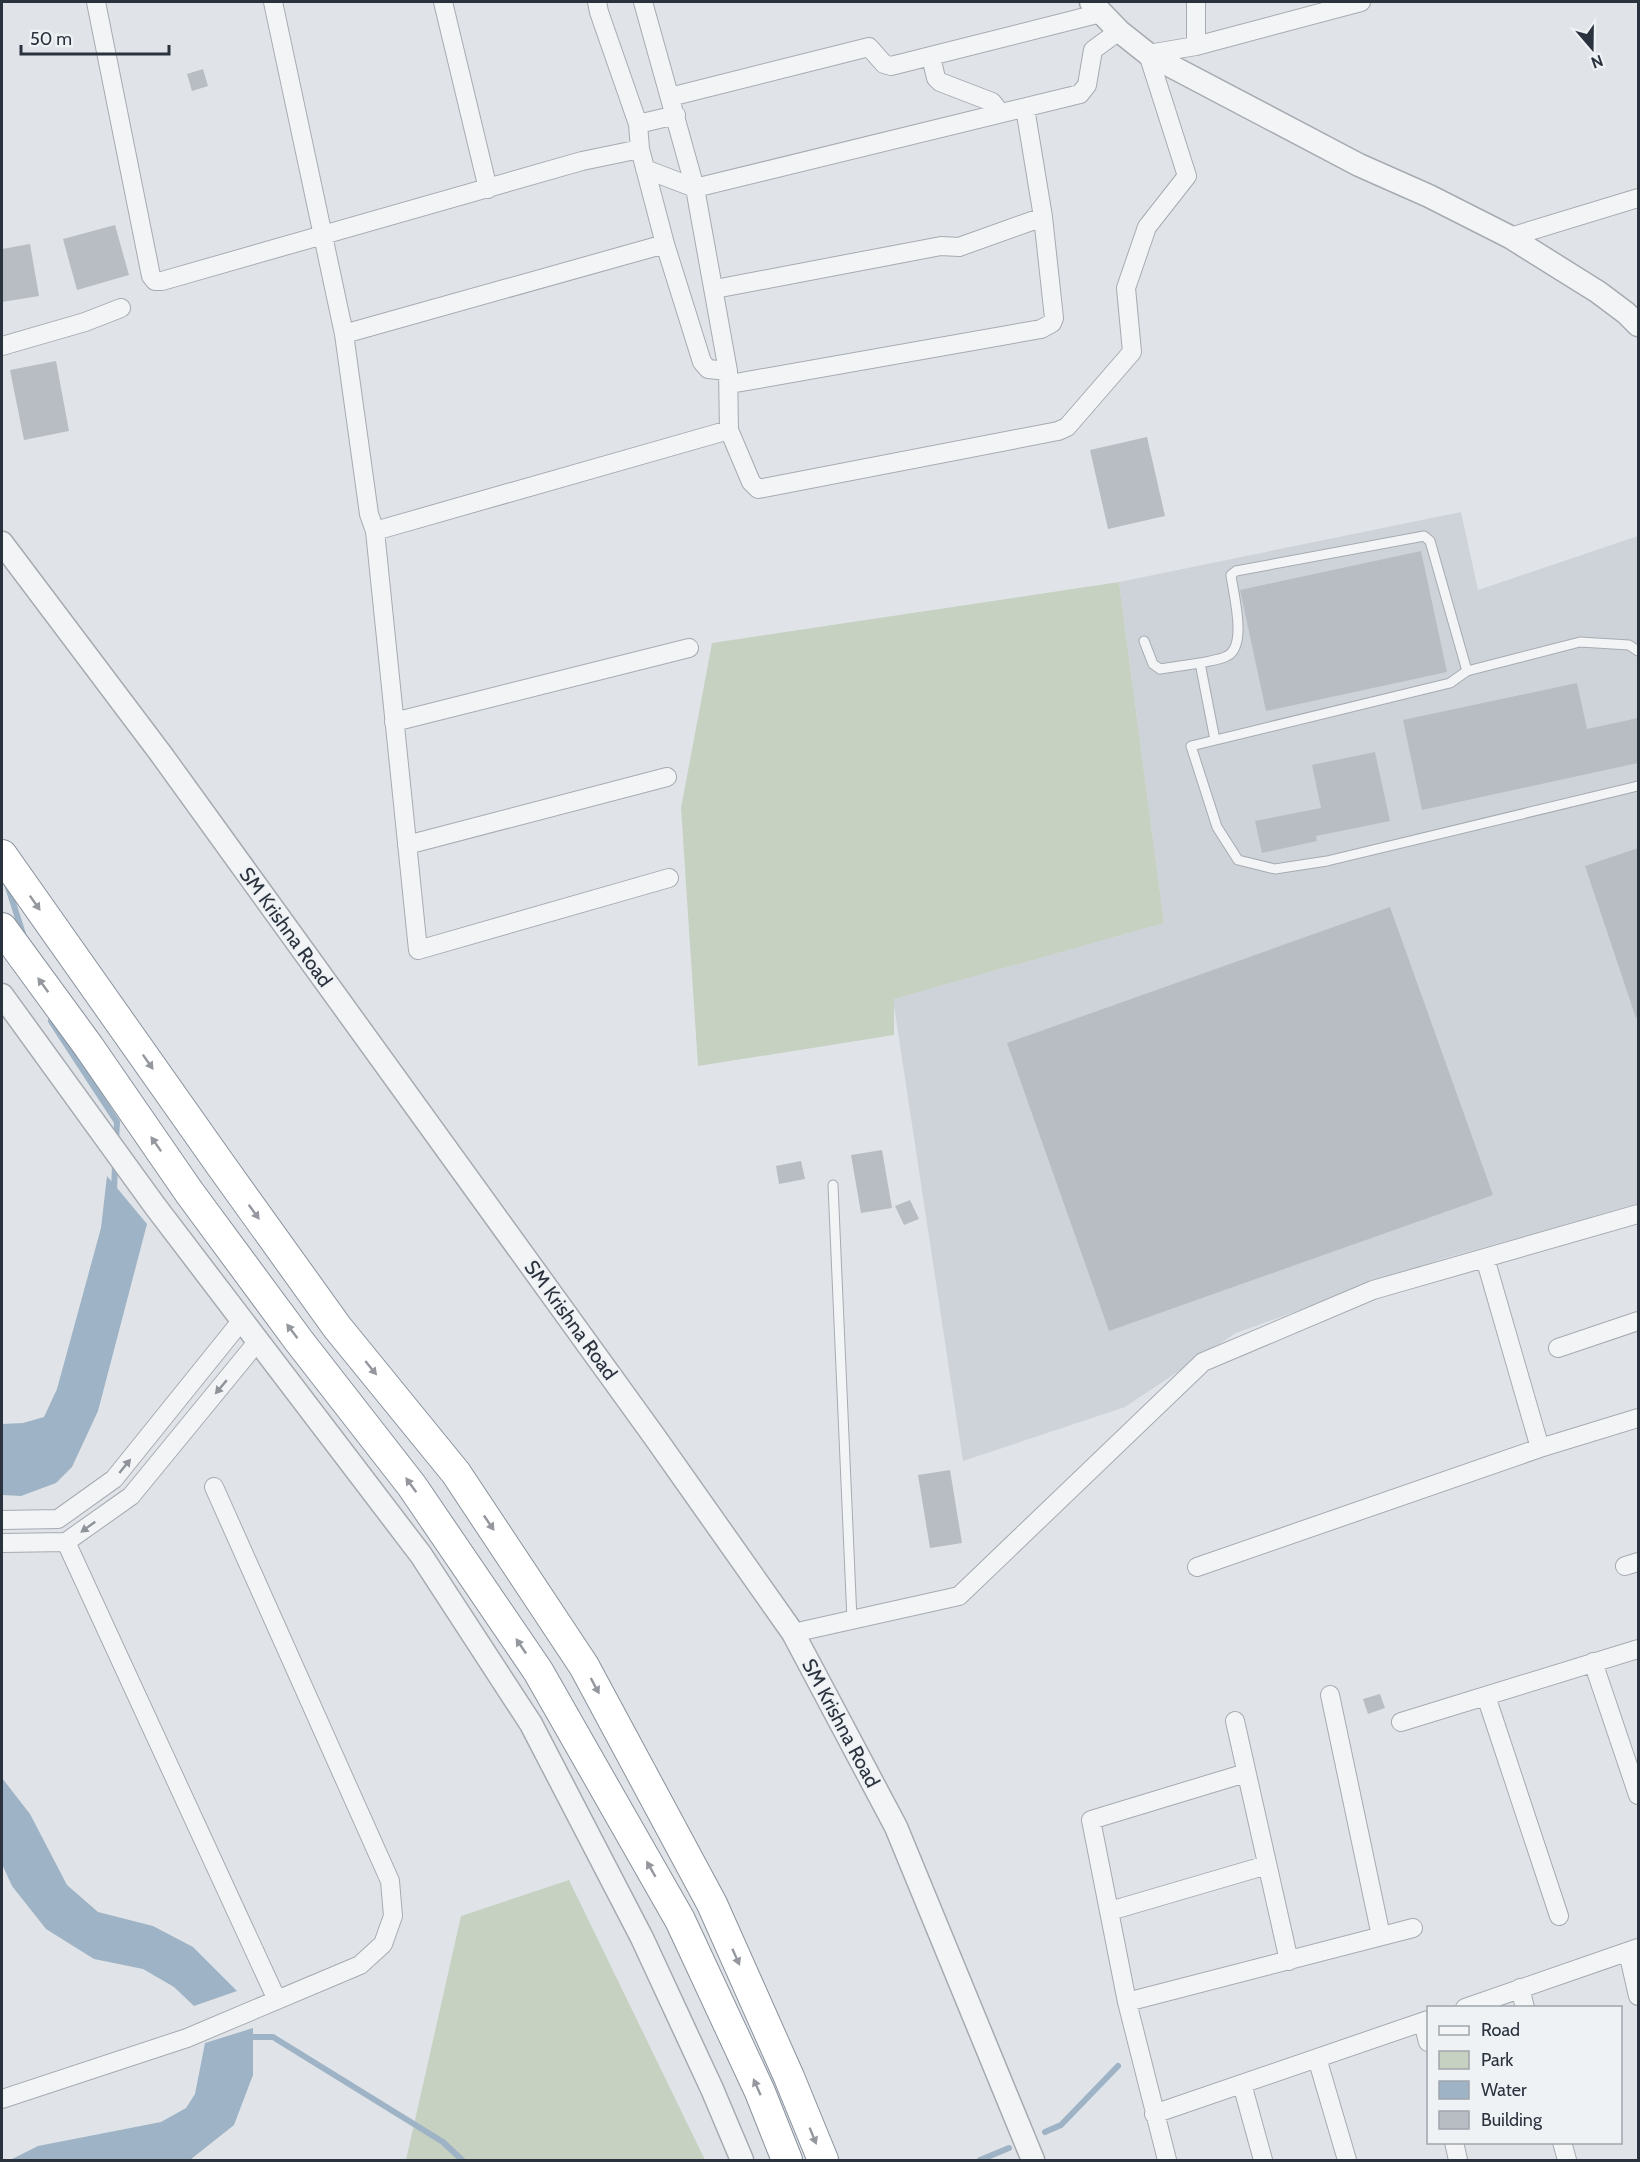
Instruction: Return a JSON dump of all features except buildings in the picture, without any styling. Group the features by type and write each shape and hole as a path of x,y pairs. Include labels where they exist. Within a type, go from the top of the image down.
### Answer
{"highway":[{"path":"2,855 337,1327 456,1473 584,1665 712,1904 789,2077 823,2160"},
{"path":"2,928 189,1192 299,1341 412,1486 538,1671 680,1920 760,2092 787,2160"}],"street":[{"path":"96,2 151,276 155,281 323,237 582,161 640,149"},
{"path":"273,2 344,334 369,514 375,531 418,950 669,878"},
{"path":"443,2 488,189"},
{"path":"597,2 638,124 640,149 645,169 702,362 708,369 729,377 1047,327 1052,324 1054,318 1043,217 1025,108"},
{"path":"643,2 695,188 715,288 729,377 729,430 751,482 758,489 1058,430 1073,422 1132,352 1126,288 1147,227 1187,176 1148,54"},
{"path":"1196,2 1196,46"},
{"path":"1148,54 1196,46 1301,10 1361,2"},
{"path":"670,97 865,48 873,50 887,66 931,57 1096,7 1119,31 1148,54 1359,165 1429,196 1510,237 1598,292 1626,313 1638,326"},
{"path":"645,169 695,188 1080,94 1087,85 1093,50 1119,31"},
{"path":"931,57 936,78 940,82 992,102 1000,112"},
{"path":"638,124 676,115"},
{"path":"1510,237 1638,198"},
{"path":"715,288 942,246 959,247 1043,217"},
{"path":"344,334 666,244"},
{"path":"2,346 85,322 122,308"},
{"path":"375,531 729,430"},
{"name":"SM Krishna Road","path":"2,543 182,782 654,1436 792,1633 896,1827 1033,2160"},
{"path":"394,722 689,648"},
{"path":"407,845 667,777"},
{"path":"2,995 123,1161 421,1555 524,1714 642,1938 712,2089 742,2160"},
{"path":"792,1633 959,1596 1203,1362 1373,1290 1638,1214"},
{"path":"1485,1258 1540,1448"},
{"path":"2,1520 58,1519 114,1479 242,1320"},
{"path":"1558,1348 1638,1321"},
{"path":"2,1543 66,1542 131,1496 258,1341"},
{"path":"1197,1567 1540,1448 1638,1418"},
{"path":"2,2099 187,2038 360,1965 383,1944 393,1916 390,1881 214,1487"},
{"path":"66,1542 277,2000"},
{"path":"1401,1722 1638,1649"},
{"path":"1593,1662 1638,1795"},
{"path":"1330,1695 1382,1936"},
{"path":"1486,1696 1559,1916"},
{"path":"1234,1721 1289,1961"},
{"path":"1167,2160 1128,2002 1091,1820 1246,1773"},
{"path":"1110,1911 1267,1865"},
{"path":"1128,2002 1413,1928"},
{"path":"1468,2006 1633,1950 1638,1996"},
{"path":"1520,1988 1525,2006"},
{"path":"1154,2114 1426,2021"},
{"path":"1317,2058 1347,2160"},
{"path":"1242,2084 1263,2160"},
{"path":"1454,2144 1458,2160"},
{"path":"1563,2144 1567,2160"}],"lane":[{"path":"1144,641 1153,664 1160,669 1229,656 1237,645 1239,628 1231,575 1236,571 1424,536 1430,541 1467,670"},
{"path":"1638,651 1629,645 1580,642 1467,670 1450,683 1191,746 1216,827 1238,861 1275,868 1327,861 1638,786"},
{"path":"1200,663 1215,740"},
{"path":"833,1185 852,1620"}],"shaded area":[{"path":"1461,512 1478,590 1638,536 1638,1205 1442,1259 1236,1333 1125,1407 963,1461 893,999 1164,923 1119,582"}],"green space":[{"path":"1119,582 1164,923 894,999 894,1035 698,1066 681,808 712,643"},
{"path":"569,1880 705,2160 406,2160 461,1916"}],"water":[{"path":"107,1176 147,1224 98,1411 72,1467 56,1483 21,1496 2,1495 2,1424 23,1423 44,1417 57,1389 101,1228"},
{"path":"2,1778 30,1814 67,1885 98,1912 153,1926 193,1947 237,1991 194,2006 174,1987 143,1969 94,1959 46,1929 12,1886 2,1864"},
{"path":"253,2028 253,2075 234,2125 190,2160 10,2160 38,2146 161,2122 186,2108 195,2094 205,2043"}],"waterway":[{"path":"7,884 23,934"},
{"path":"51,1021 117,1122 116,1141"},
{"path":"114,1192 115,1163"},
{"path":"247,2037 273,2037 443,2142 462,2160"},
{"path":"1045,2132 1061,2125 1118,2066"},
{"path":"980,2160 1009,2148"}]}
